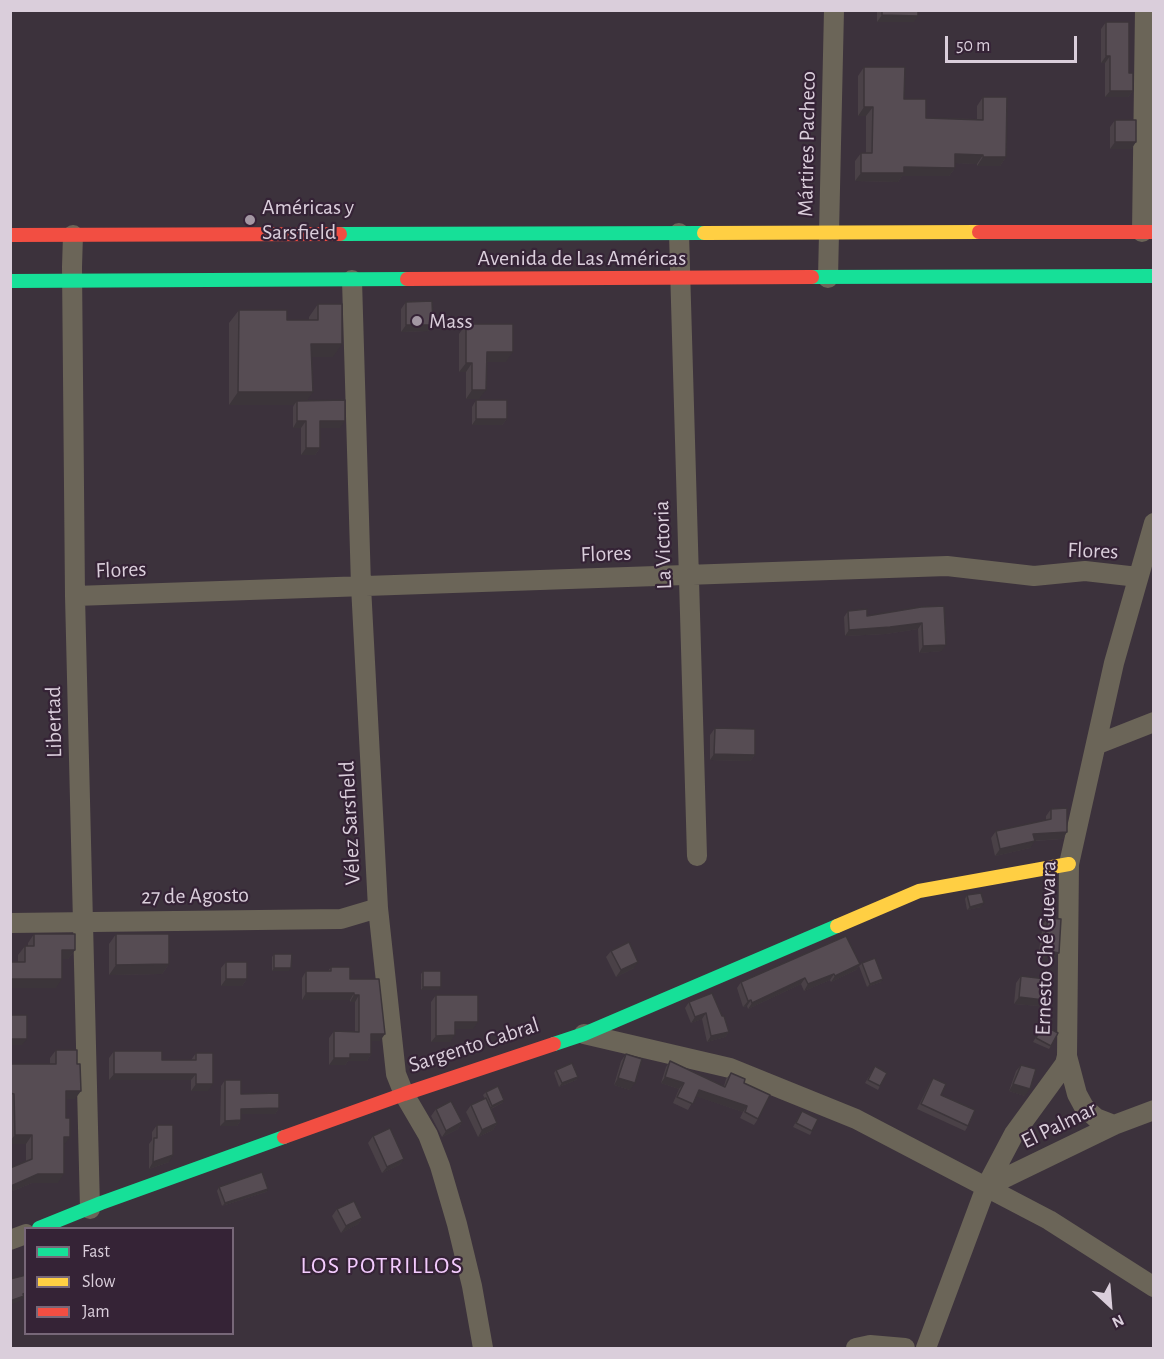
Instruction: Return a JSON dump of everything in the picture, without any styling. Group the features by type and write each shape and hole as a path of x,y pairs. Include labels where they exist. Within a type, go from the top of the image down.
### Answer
{"main road":[{"name":"Avenida de Las Américas","path":"10,235 1148,232"},
{"name":"Avenida de Las Américas","path":"10,281 1154,276"},
{"name":"Sargento Cabral","path":"42,1227 404,1094 584,1034 919,891 1070,864"}],"street":[{"name":"Mártires Pacheco","path":"828,278 834,10"},
{"path":"1145,10 1148,232"},
{"name":"La Victoria","path":"679,233 697,856"},
{"name":"Libertad","path":"73,234 75,596 90,1209"},
{"name":"Vélez Sarsfield","path":"352,280 361,586 378,908 396,1074 404,1094 428,1135 440,1166 470,1276 483,1348"},
{"name":"Ernesto Ché Guevara","path":"926,1348 986,1186 1014,1134 1065,1064 1070,864 1114,663 1154,523"},
{"name":"Flores","path":"75,596 946,567 1034,576 1085,571 1138,577"},
{"path":"1098,744 1154,722"},
{"name":"27 de Agosto","path":"10,922 341,919 378,908"},
{"path":"584,1034 730,1068 856,1119 1049,1220 1154,1287"},
{"path":"1067,1056 1077,1094 1084,1107 1096,1118 1114,1125"},
{"name":"El Palmar","path":"986,1186 1114,1125 1154,1110"},
{"path":"856,1348 870,1346 904,1348"}],"building":[{"path":"882,10 918,10 918,16 882,15"},
{"path":"1106,22 1129,22 1129,73 1133,73 1133,91 1110,91 1110,56 1106,56"},
{"path":"864,67 905,67 904,99 926,99 926,118 983,120 983,97 1007,97 1006,157 955,154 955,168 904,167 904,173 861,173 861,153 872,153 873,107 864,107"},
{"path":"1115,120 1136,120 1136,142 1115,142"},
{"path":"432,301 433,325 406,325 406,302"},
{"path":"318,304 342,304 342,344 311,344 313,392 238,392 239,310 287,310 287,320 318,320"},
{"path":"466,324 513,324 513,352 487,352 486,390 472,390 472,363 466,363"},
{"path":"345,400 345,421 320,421 320,448 306,448 306,421 297,421 297,401"},
{"path":"476,400 507,400 507,419 476,419"},
{"path":"944,606 946,645 923,646 922,623 849,630 848,611 867,609 867,616 921,607"},
{"path":"715,728 755,729 755,755 714,754"},
{"path":"1067,808 1067,832 1033,834 1035,841 1000,849 996,831 1051,819 1051,809"},
{"path":"981,893 984,903 970,907 967,895"},
{"path":"1048,918 1061,919 1059,953 1043,950"},
{"path":"34,934 75,934 75,950 62,950 62,979 10,979 10,962 25,962 25,946 34,946"},
{"path":"116,934 169,934 169,964 116,965"},
{"path":"846,936 860,964 835,976 834,974 808,984 805,978 752,1003 751,1000 748,1001 741,982"},
{"path":"629,942 638,962 621,970 611,951"},
{"path":"274,954 292,954 291,968 274,968"},
{"path":"875,958 883,979 870,984 862,963"},
{"path":"226,962 247,962 247,979 226,979"},
{"path":"331,967 350,967 350,979 379,979 385,1034 371,1034 371,1054 350,1054 350,1058 334,1058 334,1031 359,1032 359,995 354,995 354,993 306,993 306,971 331,971"},
{"path":"423,971 441,971 441,987 423,987"},
{"path":"1021,976 1046,979 1044,1000 1019,997"},
{"path":"712,993 724,1016 729,1032 711,1036 706,1013 695,1017 689,1002"},
{"path":"436,995 478,995 478,1022 455,1022 455,1035 436,1036"},
{"path":"10,1015 27,1015 27,1039 10,1039"},
{"path":"1043,1025 1058,1033 1051,1046 1036,1038"},
{"path":"56,1050 77,1050 77,1064 80,1064 81,1091 66,1091 66,1118 70,1118 70,1137 64,1137 64,1174 38,1174 11,1186 10,1168 32,1159 32,1135 15,1135 14,1094 10,1093 10,1064 56,1064"},
{"path":"114,1051 162,1051 162,1060 196,1060 196,1053 213,1053 213,1084 196,1084 196,1074 114,1074"},
{"path":"626,1054 642,1059 635,1083 618,1078"},
{"path":"670,1061 725,1087 731,1073 745,1079 744,1083 770,1095 758,1119 745,1112 747,1106 699,1090 693,1104 677,1097 684,1083 665,1077"},
{"path":"572,1063 578,1077 562,1083 556,1070"},
{"path":"1021,1065 1036,1069 1030,1089 1013,1084"},
{"path":"875,1066 887,1073 880,1086 868,1080"},
{"path":"933,1078 946,1084 941,1095 975,1110 968,1126 921,1104"},
{"path":"225,1080 241,1080 241,1094 279,1093 279,1108 241,1109 241,1120 225,1121"},
{"path":"498,1086 504,1100 492,1106 486,1092"},
{"path":"486,1098 497,1123 482,1130 471,1105"},
{"path":"451,1101 462,1122 446,1131 436,1109"},
{"path":"802,1111 818,1119 812,1131 796,1123"},
{"path":"157,1125 173,1125 173,1155 153,1162 154,1138 157,1138"},
{"path":"390,1128 404,1159 387,1167 373,1136"},
{"path":"262,1172 268,1189 225,1203 219,1187"},
{"path":"354,1201 362,1218 346,1226 337,1209"},
{"path":"24,1276 24,1296 10,1301 10,1279"}],"traffic: fast":[{"path":"340,234 704,233"},
{"path":"812,277 1154,276"},
{"path":"10,281 407,279"},
{"path":"554,1044 584,1034 837,926"},
{"path":"41,1227 284,1137"}],"traffic: slow":[{"path":"704,233 979,232"},
{"path":"837,926 919,891 1069,864"}],"traffic: jam":[{"path":"979,232 1154,232"},
{"path":"10,235 340,234"},
{"path":"407,279 812,277"},
{"path":"284,1137 554,1044"}],"place":[{"name":"Américas y Sarsfield","path":"250,220"},
{"name":"Mass","path":"417,321"}],"district":[{"name":"LOS POTRILLOS","path":"382,1266"}]}
